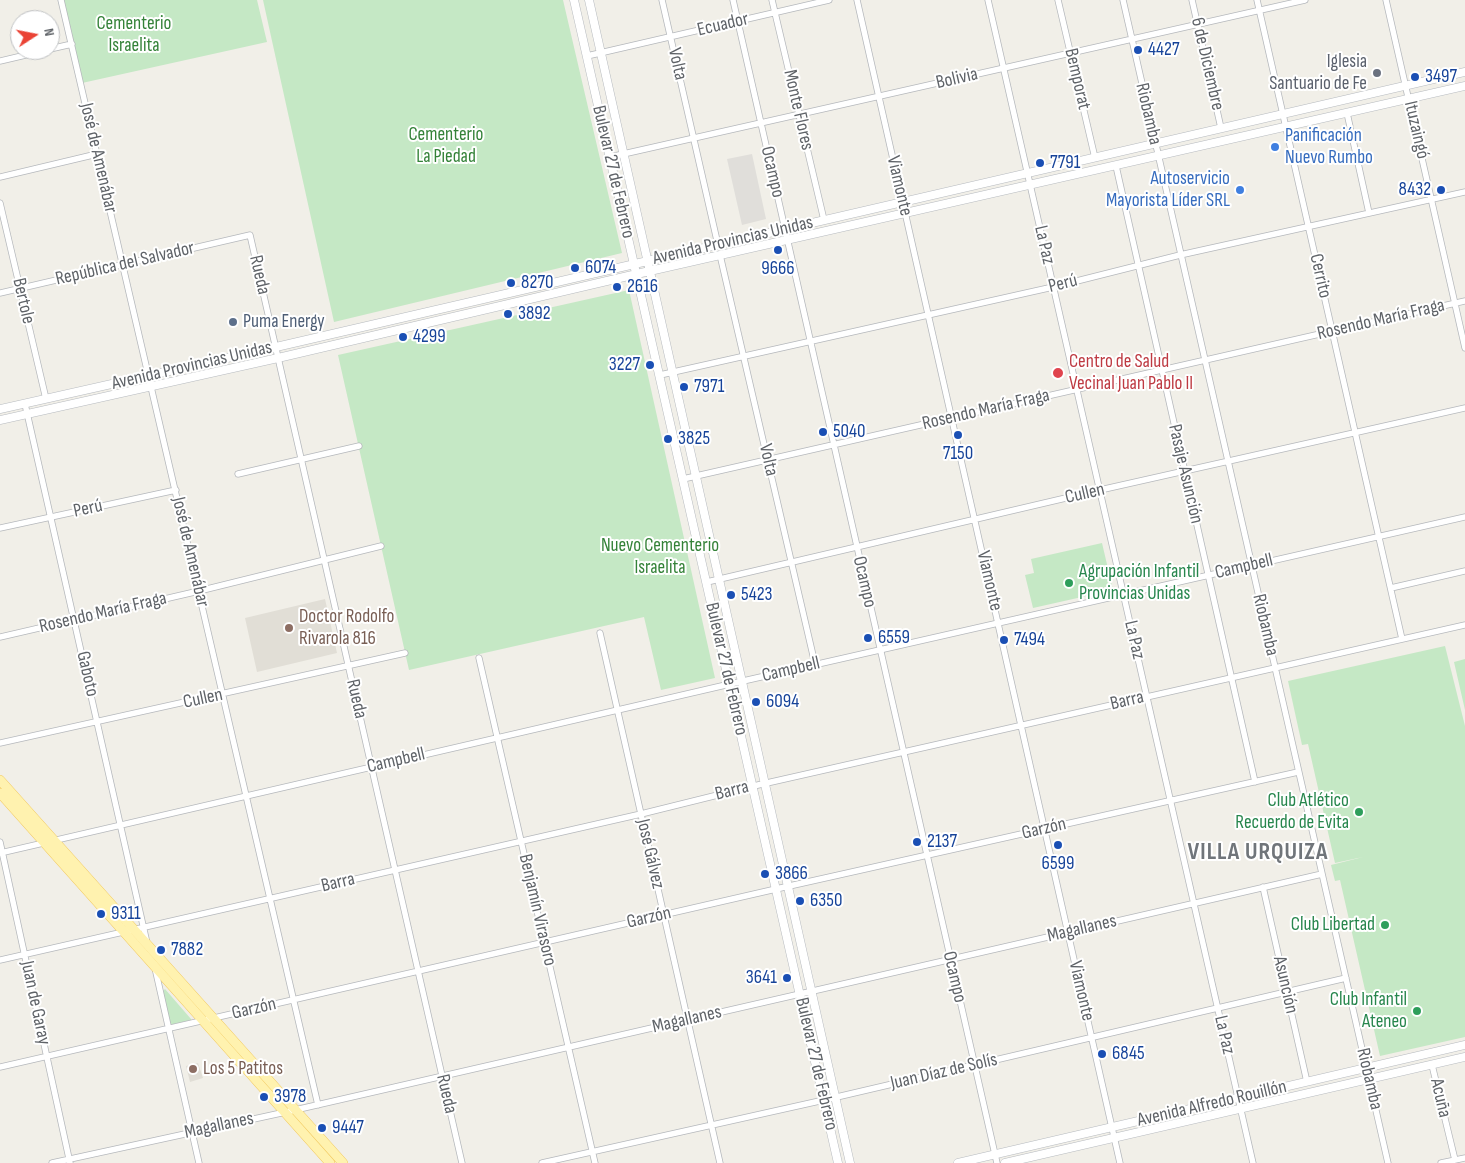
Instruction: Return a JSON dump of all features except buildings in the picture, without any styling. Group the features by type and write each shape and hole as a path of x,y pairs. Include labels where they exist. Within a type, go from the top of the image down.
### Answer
{"main road":[{"name":"Bulevar 27 de Febrero","path":"574,0 838,1163"},
{"name":"Bulevar 27 de Febrero","path":"589,0 837,1097 850,1163"},
{"name":"Avenida Provincias Unidas","path":"0,409 1465,72"},
{"name":"Avenida Provincias Unidas","path":"0,420 1465,86"},
{"path":"0,780 148,945 285,1112 330,1163"},
{"path":"0,793 154,966 296,1110 343,1163"},
{"name":"Avenida Alfredo Rouillón","path":"1006,1163 1241,1110 1465,1045"},
{"name":"Avenida Alfredo Rouillón","path":"958,1163 1307,1082 1432,1065 1465,1057"}],"street":[{"name":"José de Amenábar","path":"61,0 150,375 318,1104"},
{"name":"Volta","path":"662,0 718,245"},
{"name":"Ocampo","path":"733,0 997,1163"},
{"name":"Monte Flores","path":"772,0 824,220"},
{"name":"Ecuador","path":"587,56 829,0"},
{"name":"Viamonte","path":"857,0 1120,1163"},
{"name":"La Paz","path":"988,0 1253,1163"},
{"name":"Bemporat","path":"1058,0 1095,158"},
{"name":"Riobamba","path":"1123,0 1388,1163"},
{"name":"6 de Diciembre","path":"1192,0 1221,128"},
{"name":"Cerrito","path":"1257,0 1402,639"},
{"name":"Bolivia","path":"610,157 1305,0"},
{"name":"Ituzaingó","path":"1386,0 1465,348"},
{"path":"60,47 72,44"},
{"path":"1347,113 1369,213"},
{"path":"0,177 97,154"},
{"name":"Pasaje Asunción","path":"1116,166 1254,782"},
{"name":"Perú","path":"660,376 1053,287 1180,254 1465,192"},
{"name":"Bertole","path":"0,203 46,399"},
{"name":"República del Salvador","path":"0,293 250,235"},
{"name":"Rueda","path":"250,235 462,1163"},
{"name":"Volta","path":"720,255 815,664"},
{"name":"Rosendo María Fraga","path":"683,479 1465,301"},
{"name":"Gaboto","path":"25,404 148,945"},
{"name":"Cullen","path":"706,582 1100,490 1465,408"},
{"path":"238,474 359,446"},
{"name":"Perú","path":"0,528 176,490"},
{"name":"Campbell","path":"1,853 815,664 1465,517"},
{"name":"Rosendo María Fraga","path":"0,637 381,546"},
{"path":"1391,588 1465,571"},
{"name":"Barra","path":"0,960 640,814 766,783 1465,625"},
{"name":"José Gálvez","path":"600,633 720,1163"},
{"name":"Cullen","path":"0,743 405,653"},
{"name":"Benjamín Virasoro","path":"479,658 595,1163"},
{"name":"Garzón","path":"0,1067 789,886 1298,772"},
{"name":"Juan de Garay","path":"0,842 70,1161"},
{"name":"Magallanes","path":"52,1163 70,1161 296,1110 1322,874"},
{"name":"Asunción","path":"1263,887 1307,1082"},
{"path":"154,966 199,1163"},
{"name":"Juan Díaz de Solís","path":"542,1163 824,1100 1346,978"},
{"name":"Acuña","path":"1432,1065 1454,1160"},
{"path":"1441,1163 1465,1158"}],"shaded area":[{"path":"752,154 766,219 742,225 727,159"},
{"name":"Doctor Rodolfo Rivarola 816","path":"325,599 337,653 257,672 245,618"},
{"name":"Los 5 Patitos","path":"198,1063 203,1078 190,1082 186,1066"}],"green space":[{"name":"Cementerio Israelita","path":"62,0 257,0 267,42 82,83"},
{"name":"Cementerio La Piedad","path":"263,0 563,0 622,253 334,322"},
{"name":"Nuevo Cementerio Israelita","path":"629,290 715,678 661,690 644,617 409,670 338,355"},
{"name":"Agrupación Infantil Provincias Unidas","path":"1102,543 1113,590 1033,608 1025,575 1034,573 1031,559"},
{"path":"1445,646 1465,726 1465,1037 1380,1056 1340,880 1335,881 1331,865 1363,857 1335,863 1308,744 1302,745 1288,681"},
{"path":"1465,659 1465,710 1454,662"},
{"path":"165,989 191,1020 170,1025 163,991"}],"place":[{"name":"4427","path":"1138,50"},
{"name":"Iglesia Santuario de Fe","path":"1377,73"},
{"name":"3497","path":"1415,77"},
{"name":"Panificación Nuevo Rumbo","path":"1275,147"},
{"name":"7791","path":"1040,163"},
{"name":"Autoservicio Mayorista Líder SRL","path":"1240,190"},
{"name":"8432","path":"1441,190"},
{"name":"9666","path":"778,250"},
{"name":"6074","path":"575,268"},
{"name":"8270","path":"511,283"},
{"name":"2616","path":"617,287"},
{"name":"3892","path":"508,314"},
{"name":"Puma Energy","path":"233,322"},
{"name":"4299","path":"403,337"},
{"name":"3227","path":"650,365"},
{"name":"Centro de Salud Vecinal Juan Pablo II","path":"1058,373"},
{"name":"7971","path":"684,387"},
{"name":"5040","path":"823,432"},
{"name":"7150","path":"958,435"},
{"name":"3825","path":"668,439"},
{"name":"Agrupación Infantil Provincias Unidas","path":"1069,583"},
{"name":"5423","path":"731,595"},
{"name":"Doctor Rodolfo Rivarola 816","path":"289,628"},
{"name":"6559","path":"868,638"},
{"name":"7494","path":"1004,640"},
{"name":"6094","path":"756,702"},
{"name":"Club Atlético Recuerdo de Evita","path":"1359,812"},
{"name":"2137","path":"917,842"},
{"name":"6599","path":"1058,845"},
{"name":"3866","path":"765,874"},
{"name":"6350","path":"800,901"},
{"name":"9311","path":"101,914"},
{"name":"Club Libertad","path":"1385,925"},
{"name":"7882","path":"161,950"},
{"name":"3641","path":"787,978"},
{"name":"Club Infantil Ateneo","path":"1417,1011"},
{"name":"6845","path":"1102,1054"},
{"name":"Los 5 Patitos","path":"193,1069"},
{"name":"3978","path":"264,1097"},
{"name":"9447","path":"322,1128"}],"district":[{"name":"VILLA URQUIZA","path":"1258,853"}]}
